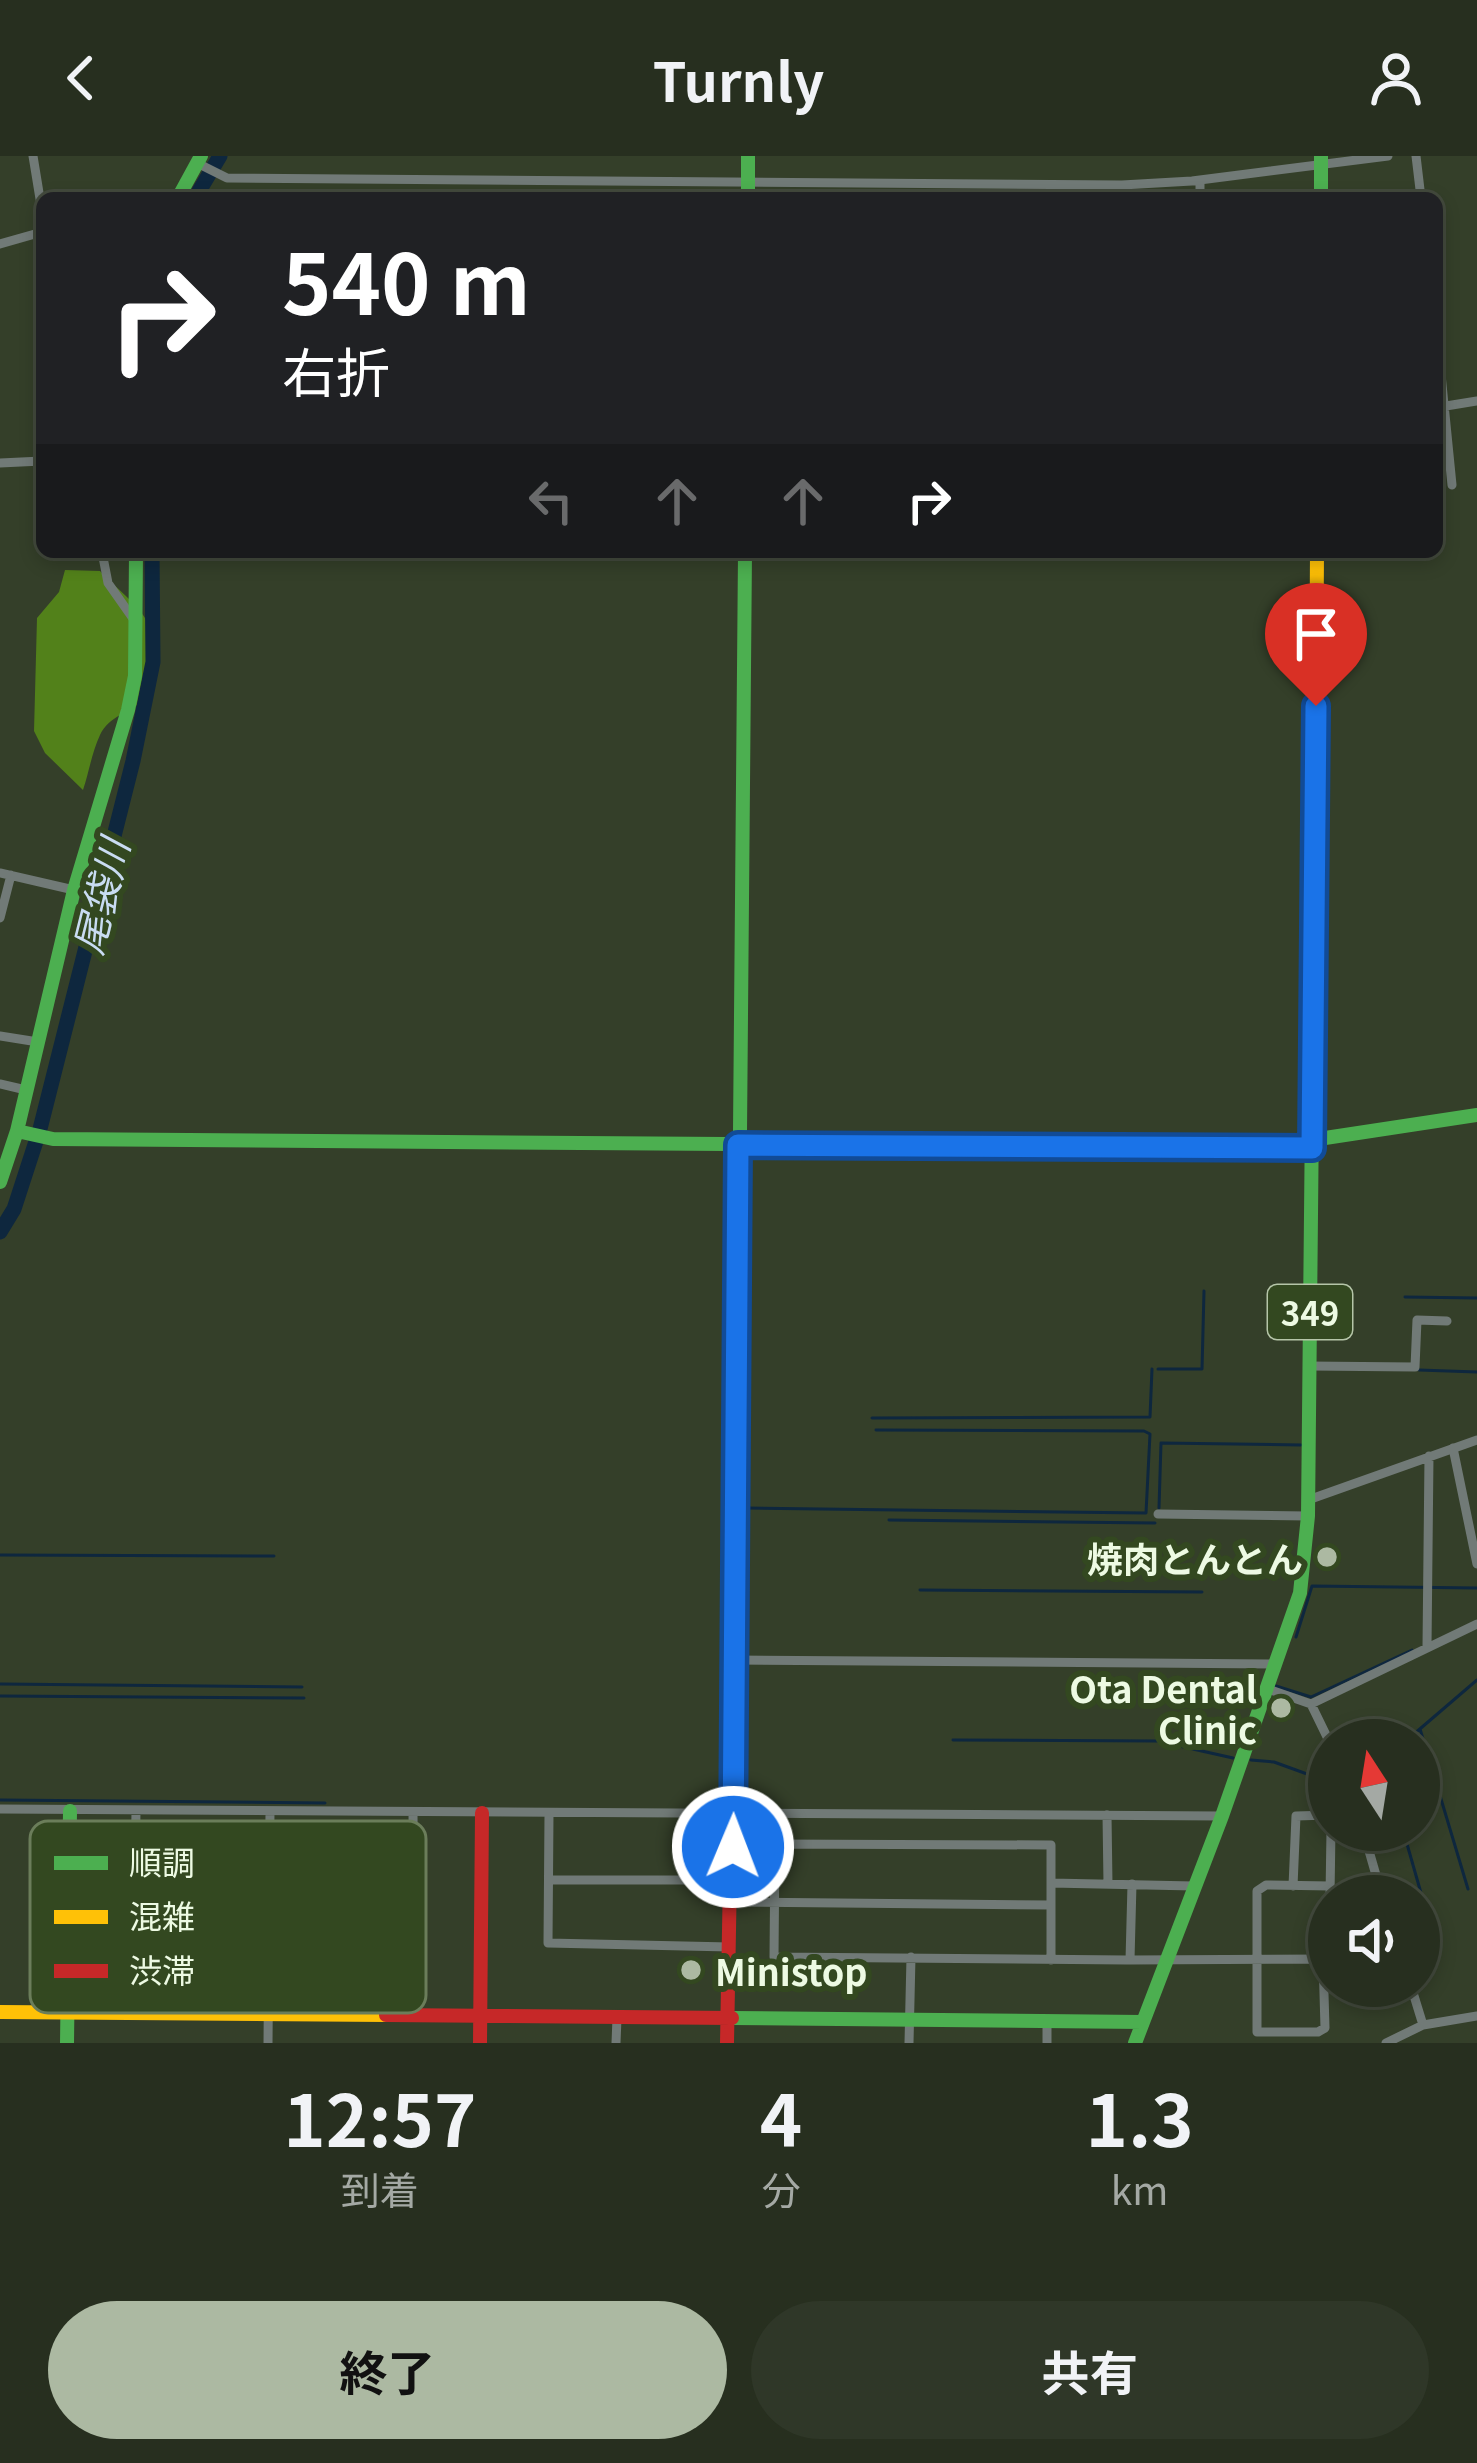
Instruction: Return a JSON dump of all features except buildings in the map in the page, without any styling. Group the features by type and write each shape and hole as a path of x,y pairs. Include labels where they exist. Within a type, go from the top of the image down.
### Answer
{"main road":[{"path":"748,156 748,191"},
{"path":"1321,161 1322,192"},
{"path":"182,192 200,162"},
{"path":"0,1182 74,890 128,710 135,676 136,558"},
{"path":"727,2043 734,1815 745,558"},
{"name":"349","path":"1135,2043 1268,1689 1303,1579 1308,1516 1317,558"},
{"path":"14,1135 738,1145 1312,1144 1477,1114"},
{"path":"70,1811 70,1821"},
{"path":"480,2043 482,1814"},
{"path":"0,2012 30,2012"},
{"path":"67,2043 68,2013 1143,2022"}],"street":[{"path":"34,156 39,192"},
{"path":"200,162 220,176 748,191 1122,185 1388,156"},
{"path":"1416,156 1419,192"},
{"path":"1191,192 1194,180"},
{"path":"1194,180 1198,192"},
{"path":"0,244 36,234"},
{"path":"1443,382 1452,485"},
{"path":"1446,406 1477,401"},
{"path":"0,463 36,460"},
{"path":"103,558 108,583 137,624"},
{"path":"0,918 5,874 74,890"},
{"path":"0,1036 38,1042"},
{"path":"0,1084 26,1090"},
{"path":"1309,1366 1415,1367 1417,1320 1447,1321"},
{"path":"1308,1500 1477,1440"},
{"path":"1453,1448 1477,1564"},
{"path":"1427,1647 1429,1456"},
{"path":"1159,1514 1308,1516"},
{"path":"1311,1704 1477,1624"},
{"path":"734,1660 1276,1664"},
{"path":"1268,1689 1311,1704 1318,1719"},
{"path":"0,1809 1222,1816"},
{"path":"136,1811 136,1821"},
{"path":"270,1812 270,1821"},
{"path":"413,1813 413,1821"},
{"path":"549,1814 548,1943 730,1947"},
{"path":"912,1843 913,1814"},
{"path":"1107,1816 1108,1884"},
{"path":"1293,1886 1296,1816 1308,1816"},
{"path":"1051,1960 1051,1844 775,1844 774,1957 1051,1960 1308,1959"},
{"path":"550,1880 732,1880"},
{"path":"1051,1882 1194,1886"},
{"path":"1130,1960 1132,1885"},
{"path":"1308,1888 1266,1886 1257,1892 1257,2032 1318,2032 1324,2028 1325,2007"},
{"path":"731,1903 1051,1905"},
{"path":"909,2043 910,1958"},
{"path":"1417,2007 1423,2025"},
{"path":"268,2015 268,2043"},
{"path":"1386,2043 1423,2025 1477,2015"},
{"path":"616,2043 617,2018"},
{"path":"1047,2022 1047,2043"}],"green space":[{"path":"65,570 100,571 141,612 157,657 151,692 100,735 83,790 45,753 34,731 37,618 59,592"}],"waterway":[{"name":"尾袋川","path":"199,192 220,156"},
{"name":"尾袋川","path":"0,1232 14,1209 40,1129 133,761 153,662 152,558"},
{"path":"1158,1369 1202,1369 1204,1291"},
{"path":"1405,1297 1477,1298"},
{"path":"872,1418 1150,1417 1152,1369"},
{"path":"1419,1370 1477,1372"},
{"path":"745,1508 1146,1513 1150,1434 1144,1431 876,1430"},
{"path":"1159,1508 1161,1443 1301,1445"},
{"path":"889,1520 1155,1523"},
{"path":"0,1555 274,1556"},
{"path":"1296,1637 1312,1586 1477,1588"},
{"path":"920,1590 1202,1592"},
{"path":"1276,1686 1311,1697 1412,1650"},
{"path":"1432,1719 1477,1680"},
{"path":"0,1684 302,1687"},
{"path":"0,1696 304,1698"},
{"path":"953,1740 1157,1741 1233,1758"},
{"path":"1251,1760 1274,1762 1308,1774"},
{"path":"1440,1796 1468,1889"},
{"path":"0,1800 325,1803"},
{"path":"1409,1851 1416,1875"}],"traffic: fast":[{"path":"181,192 201,156"},
{"path":"748,156 748,192"},
{"path":"1321,156 1321,192"},
{"path":"0,1182 17,1131 74,890 128,710 135,676 136,558"},
{"path":"737,1480 745,558"},
{"path":"1135,2043 1300,1593 1308,1516 1316,712"},
{"path":"1312,1140 1477,1115"},
{"path":"17,1131 53,1139 860,1145"},
{"path":"70,1811 70,1821"},
{"path":"67,2013 67,2043"},
{"path":"732,2018 1143,2022"}],"traffic: slow":[{"path":"1316,712 1317,558"},
{"path":"0,2012 30,2012"},
{"path":"129,2013 386,2015"}],"traffic: jam":[{"path":"860,1145 1312,1148"},
{"path":"727,2043 737,1480"},
{"path":"480,2043 482,1813"},
{"path":"386,2015 732,2018"}],"place":[{"name":"焼肉とんとん","path":"1327,1557"},
{"name":"Ota Dental Clinic","path":"1281,1708"},
{"name":"Ministop","path":"691,1970"}],"route":[{"path":"733,1847 738,1145 1312,1148 1316,706"}]}
